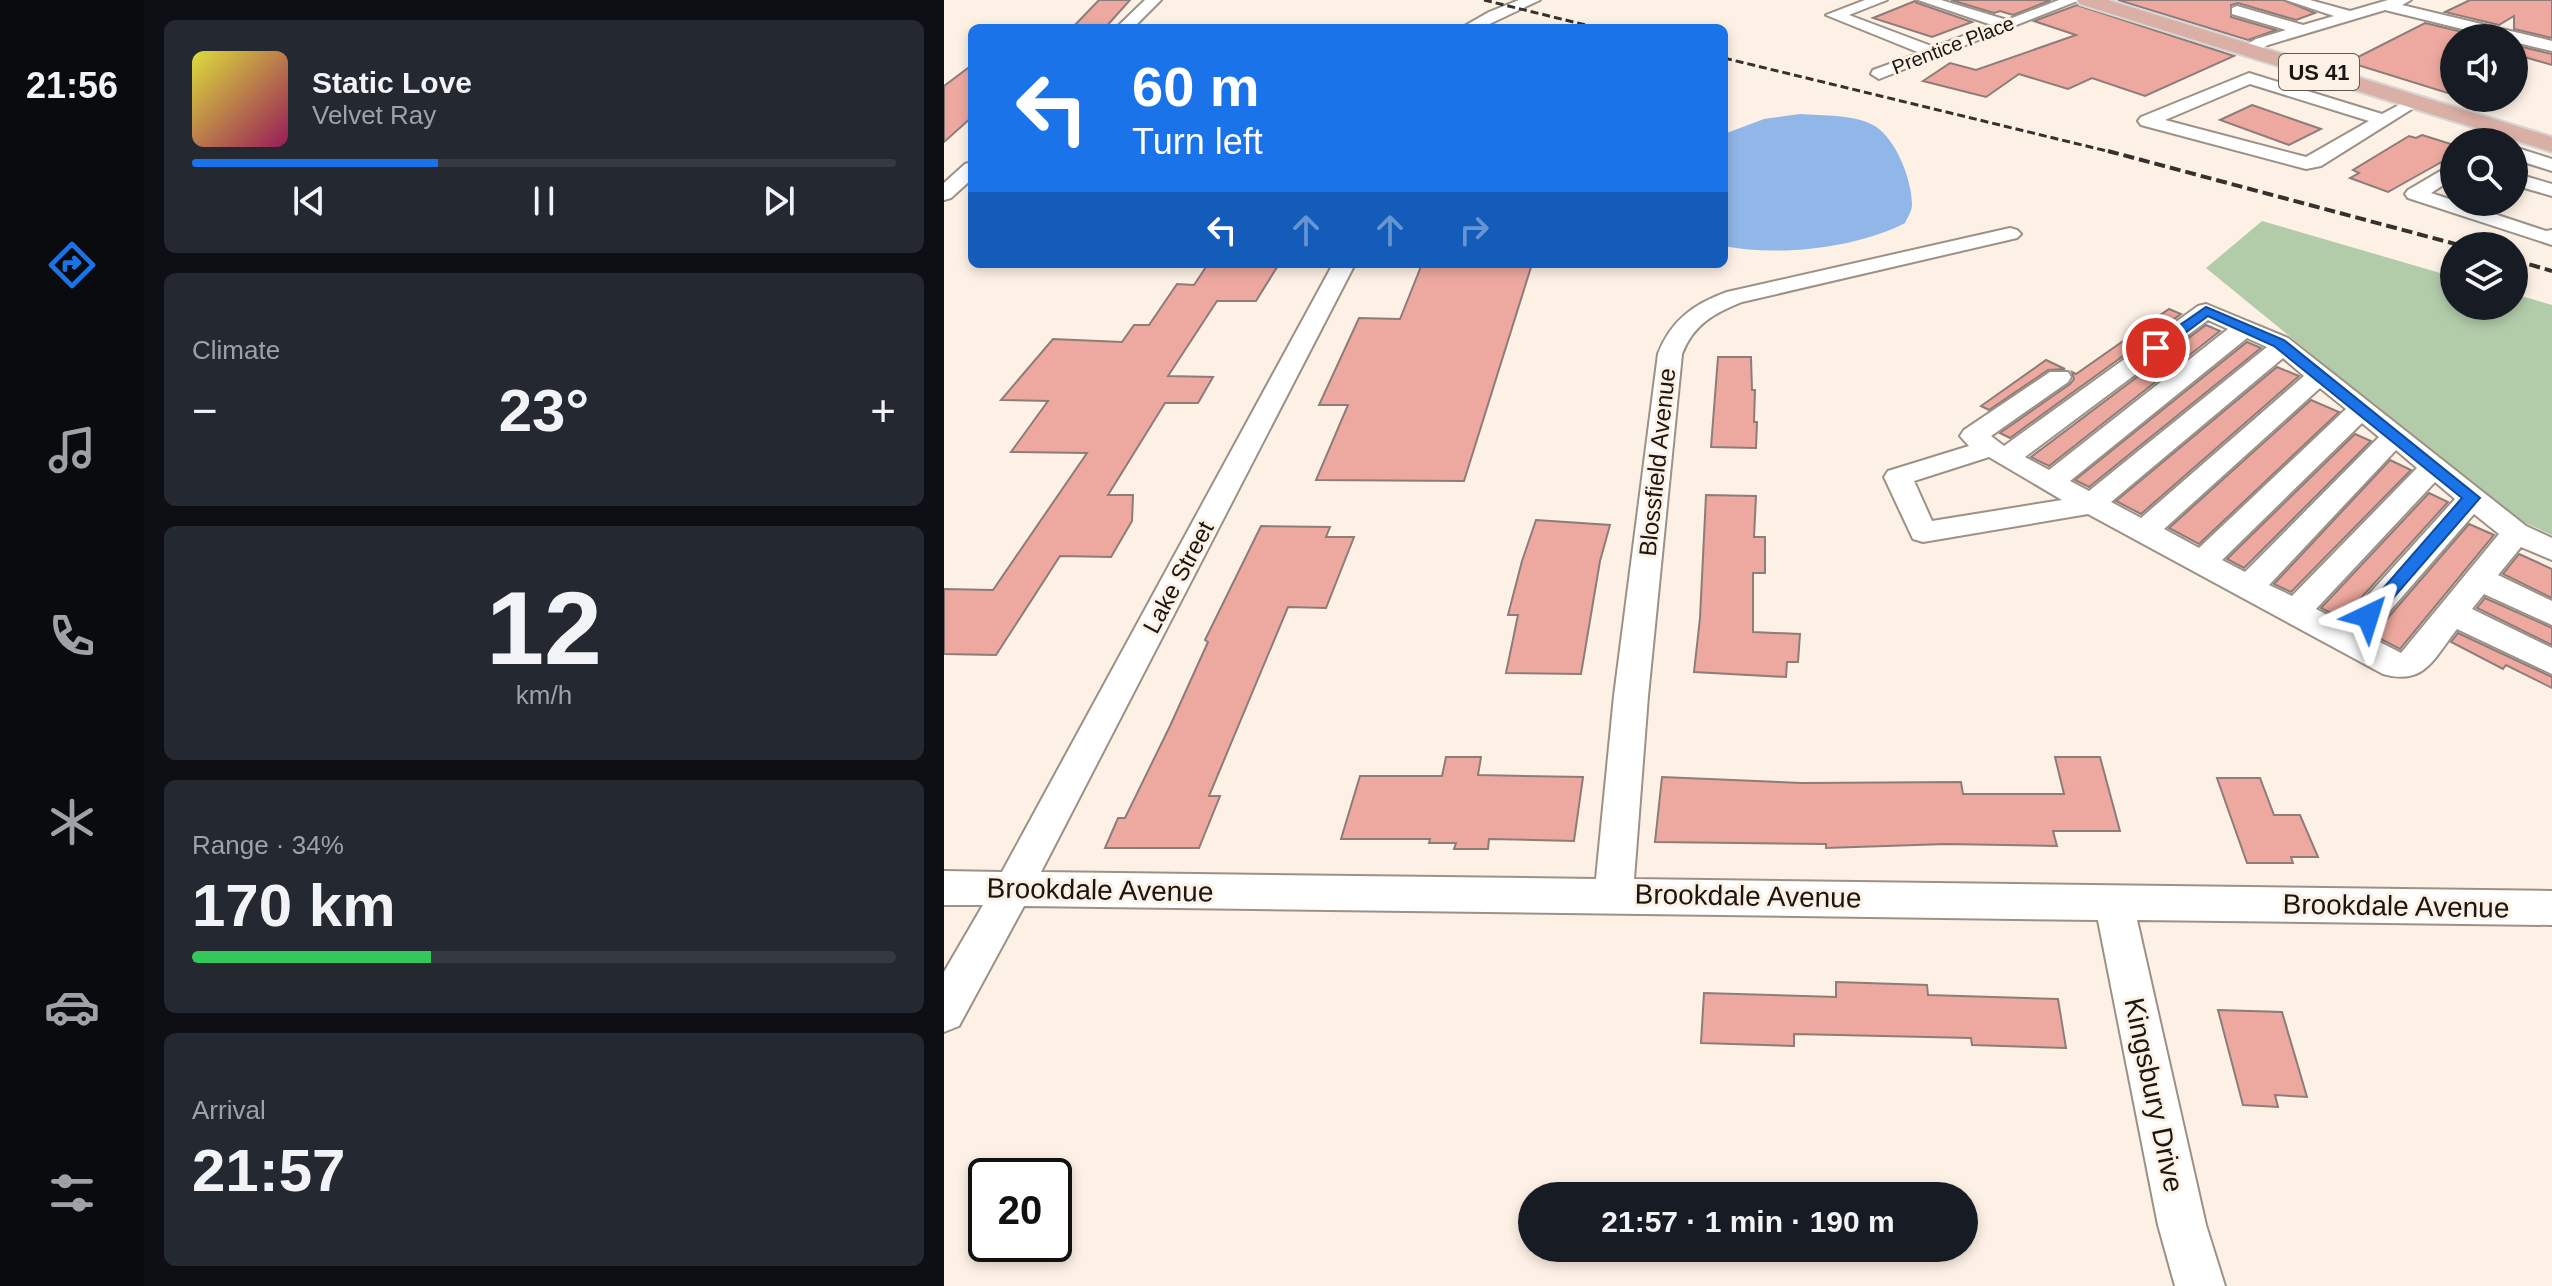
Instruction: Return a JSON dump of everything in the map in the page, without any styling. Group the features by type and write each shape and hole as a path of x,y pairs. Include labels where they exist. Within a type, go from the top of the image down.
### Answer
{"main road":[{"name":"US 41","path":"2087,0 2414,102 2477,128"},
{"name":"US 41","path":"2528,144 2552,145"}],"street":[{"path":"1128,24 1154,0"},
{"path":"1477,24 1533,0"},
{"path":"1880,0 1834,15 1935,53"},
{"path":"1925,0 1981,20 2007,25"},
{"name":"Prentice Place","path":"1879,74 2073,0"},
{"path":"2293,0 2351,16"},
{"path":"2248,50 2404,0"},
{"path":"2385,6 2552,46"},
{"path":"2237,11 2303,30"},
{"path":"1884,33 1905,26"},
{"path":"2384,120 2254,78 2243,78 2147,121 2306,163 2384,120 2414,102"},
{"path":"2308,96 2340,79"},
{"path":"2528,151 2552,165"},
{"path":"946,190 968,171"},
{"path":"2440,178 2415,194 2440,202"},
{"path":"2528,183 2552,190"},
{"path":"946,190 968,188"},
{"path":"2481,216 2549,239 2552,236"},
{"name":"Blossfield Avenue","path":"1614,894 1634,665 1670,354 1675,338 1695,315 1735,297 2010,234"},
{"name":"Lake Street","path":"944,1012 1013,889 1342,268"},
{"path":"2283,346 2091,504 1923,532 1898,477 1998,453 2206,311 2283,346 2516,533 2552,550"},
{"path":"2051,482 2245,328"},
{"path":"2144,531 2319,376"},
{"path":"2059,377 1973,436 2091,504 2395,665 2409,666 2516,533"},
{"path":"2202,562 2361,409"},
{"path":"2249,587 2395,436"},
{"path":"2295,612 2434,467"},
{"path":"2347,640 2472,498"},
{"path":"2480,579 2552,614"},
{"path":"2452,613 2552,662"},
{"name":"Brookdale Avenue","path":"944,888 2552,908"},
{"name":"Kingsbury Drive","path":"2114,902 2182,1225 2200,1286"}],"green space":[{"path":"2262,221 2440,273 2440,320 2528,320 2528,298 2552,305 2552,535 2509,516 2206,268"}],"water":[{"path":"1800,114 1838,116 1875,126 1896,151 1909,184 1912,207 1905,223 1864,239 1817,248 1768,251 1728,247 1728,132 1764,119"}],"building":[{"path":"1099,0 1130,0 1109,24 1076,24"},
{"path":"1951,0 2051,0 2013,15 2000,11 1994,13"},
{"path":"2118,0 2283,0 2315,13 2296,20 2238,3 2231,5 2231,17 2276,30 2248,40"},
{"path":"2470,0 2552,0 2552,38 2528,32 2528,24 2514,24 2514,16 2495,24 2445,12"},
{"path":"1915,1 1972,22 1932,37 1873,18"},
{"path":"2077,5 2234,56 2145,96 2092,78 2068,89 2019,74 1986,97 1923,81 1950,63 1976,70 2076,35 2034,21"},
{"path":"2425,23 2440,27 2440,91 2348,62"},
{"path":"2528,48 2552,54 2552,65 2528,58"},
{"path":"968,68 968,121 944,142 944,86"},
{"path":"2252,105 2321,129 2289,145 2220,120"},
{"path":"2422,135 2440,141 2440,163 2388,192 2350,178 2359,173 2353,170 2409,136 2416,138"},
{"path":"1205,268 1277,268 1256,301 1217,301 1168,376 1213,377 1198,403 1165,403 1108,495 1133,495 1132,521 1111,557 1060,556 996,655 944,654 944,589 993,590 1087,453 1011,452 1048,401 1001,400 1053,339 1122,342 1134,325 1149,325 1177,284 1194,285"},
{"path":"1420,268 1531,268 1464,481 1316,480 1348,405 1319,405 1359,318 1400,319"},
{"path":"2169,309 2181,314 2010,438 2000,433 2070,384 2074,379 2072,372 2076,374"},
{"path":"2206,325 2220,331 2049,466 2031,457"},
{"path":"2247,342 2261,348 2089,487 2075,480"},
{"path":"1718,357 1751,357 1752,390 1755,390 1754,422 1757,422 1756,448 1711,447"},
{"path":"2046,360 2065,369 2048,370 1989,410 1981,406"},
{"path":"2277,367 2299,376 2141,514 2116,501"},
{"path":"2311,400 2339,412 2199,544 2169,528"},
{"path":"2355,434 2371,441 2244,568 2227,559"},
{"path":"2390,460 2411,470 2291,592 2274,584"},
{"path":"2429,493 2448,502 2342,619 2321,608"},
{"path":"1706,495 1756,496 1754,537 1765,537 1765,573 1753,573 1753,632 1800,634 1798,662 1787,662 1786,677 1694,672"},
{"path":"1536,520 1610,525 1600,561 1581,674 1506,673 1518,615 1508,615"},
{"path":"2469,524 2494,535 2400,649 2373,635"},
{"path":"1261,526 1330,527 1326,537 1354,537 1326,608 1288,607 1209,796 1220,796 1199,848 1105,848 1118,818 1125,818 1170,726 1208,642 1205,640"},
{"path":"2519,554 2552,569 2552,598 2503,574"},
{"path":"2485,598 2552,628 2552,645 2477,608"},
{"path":"2458,633 2552,677 2552,688 2506,665 2503,669 2451,642"},
{"path":"1446,757 1481,757 1478,775 1583,777 1574,841 1489,839 1488,849 1454,849 1456,843 1429,843 1430,839 1341,839 1360,776 1442,776"},
{"path":"2055,757 2100,757 2120,831 2053,831 2057,846 1946,844 1826,848 1826,844 1655,842 1662,777 1802,783 1961,782 1963,794 2064,794"},
{"path":"2217,778 2260,778 2274,815 2300,815 2318,857 2291,857 2293,863 2247,863"},
{"path":"1836,982 1927,985 1928,995 2058,999 2066,1048 1972,1045 1971,1038 1794,1034 1794,1046 1701,1043 1704,993 1836,997"},
{"path":"2218,1010 2282,1012 2307,1097 2275,1095 2278,1107 2243,1105"}],"railway":[{"path":"1484,0 1582,24"},
{"path":"1728,59 2115,153"},
{"path":"2108,151 2440,240"},
{"path":"2528,264 2552,271"}],"route":[{"path":"2156,348 2206,311 2279,343 2472,498 2368,616"}]}
